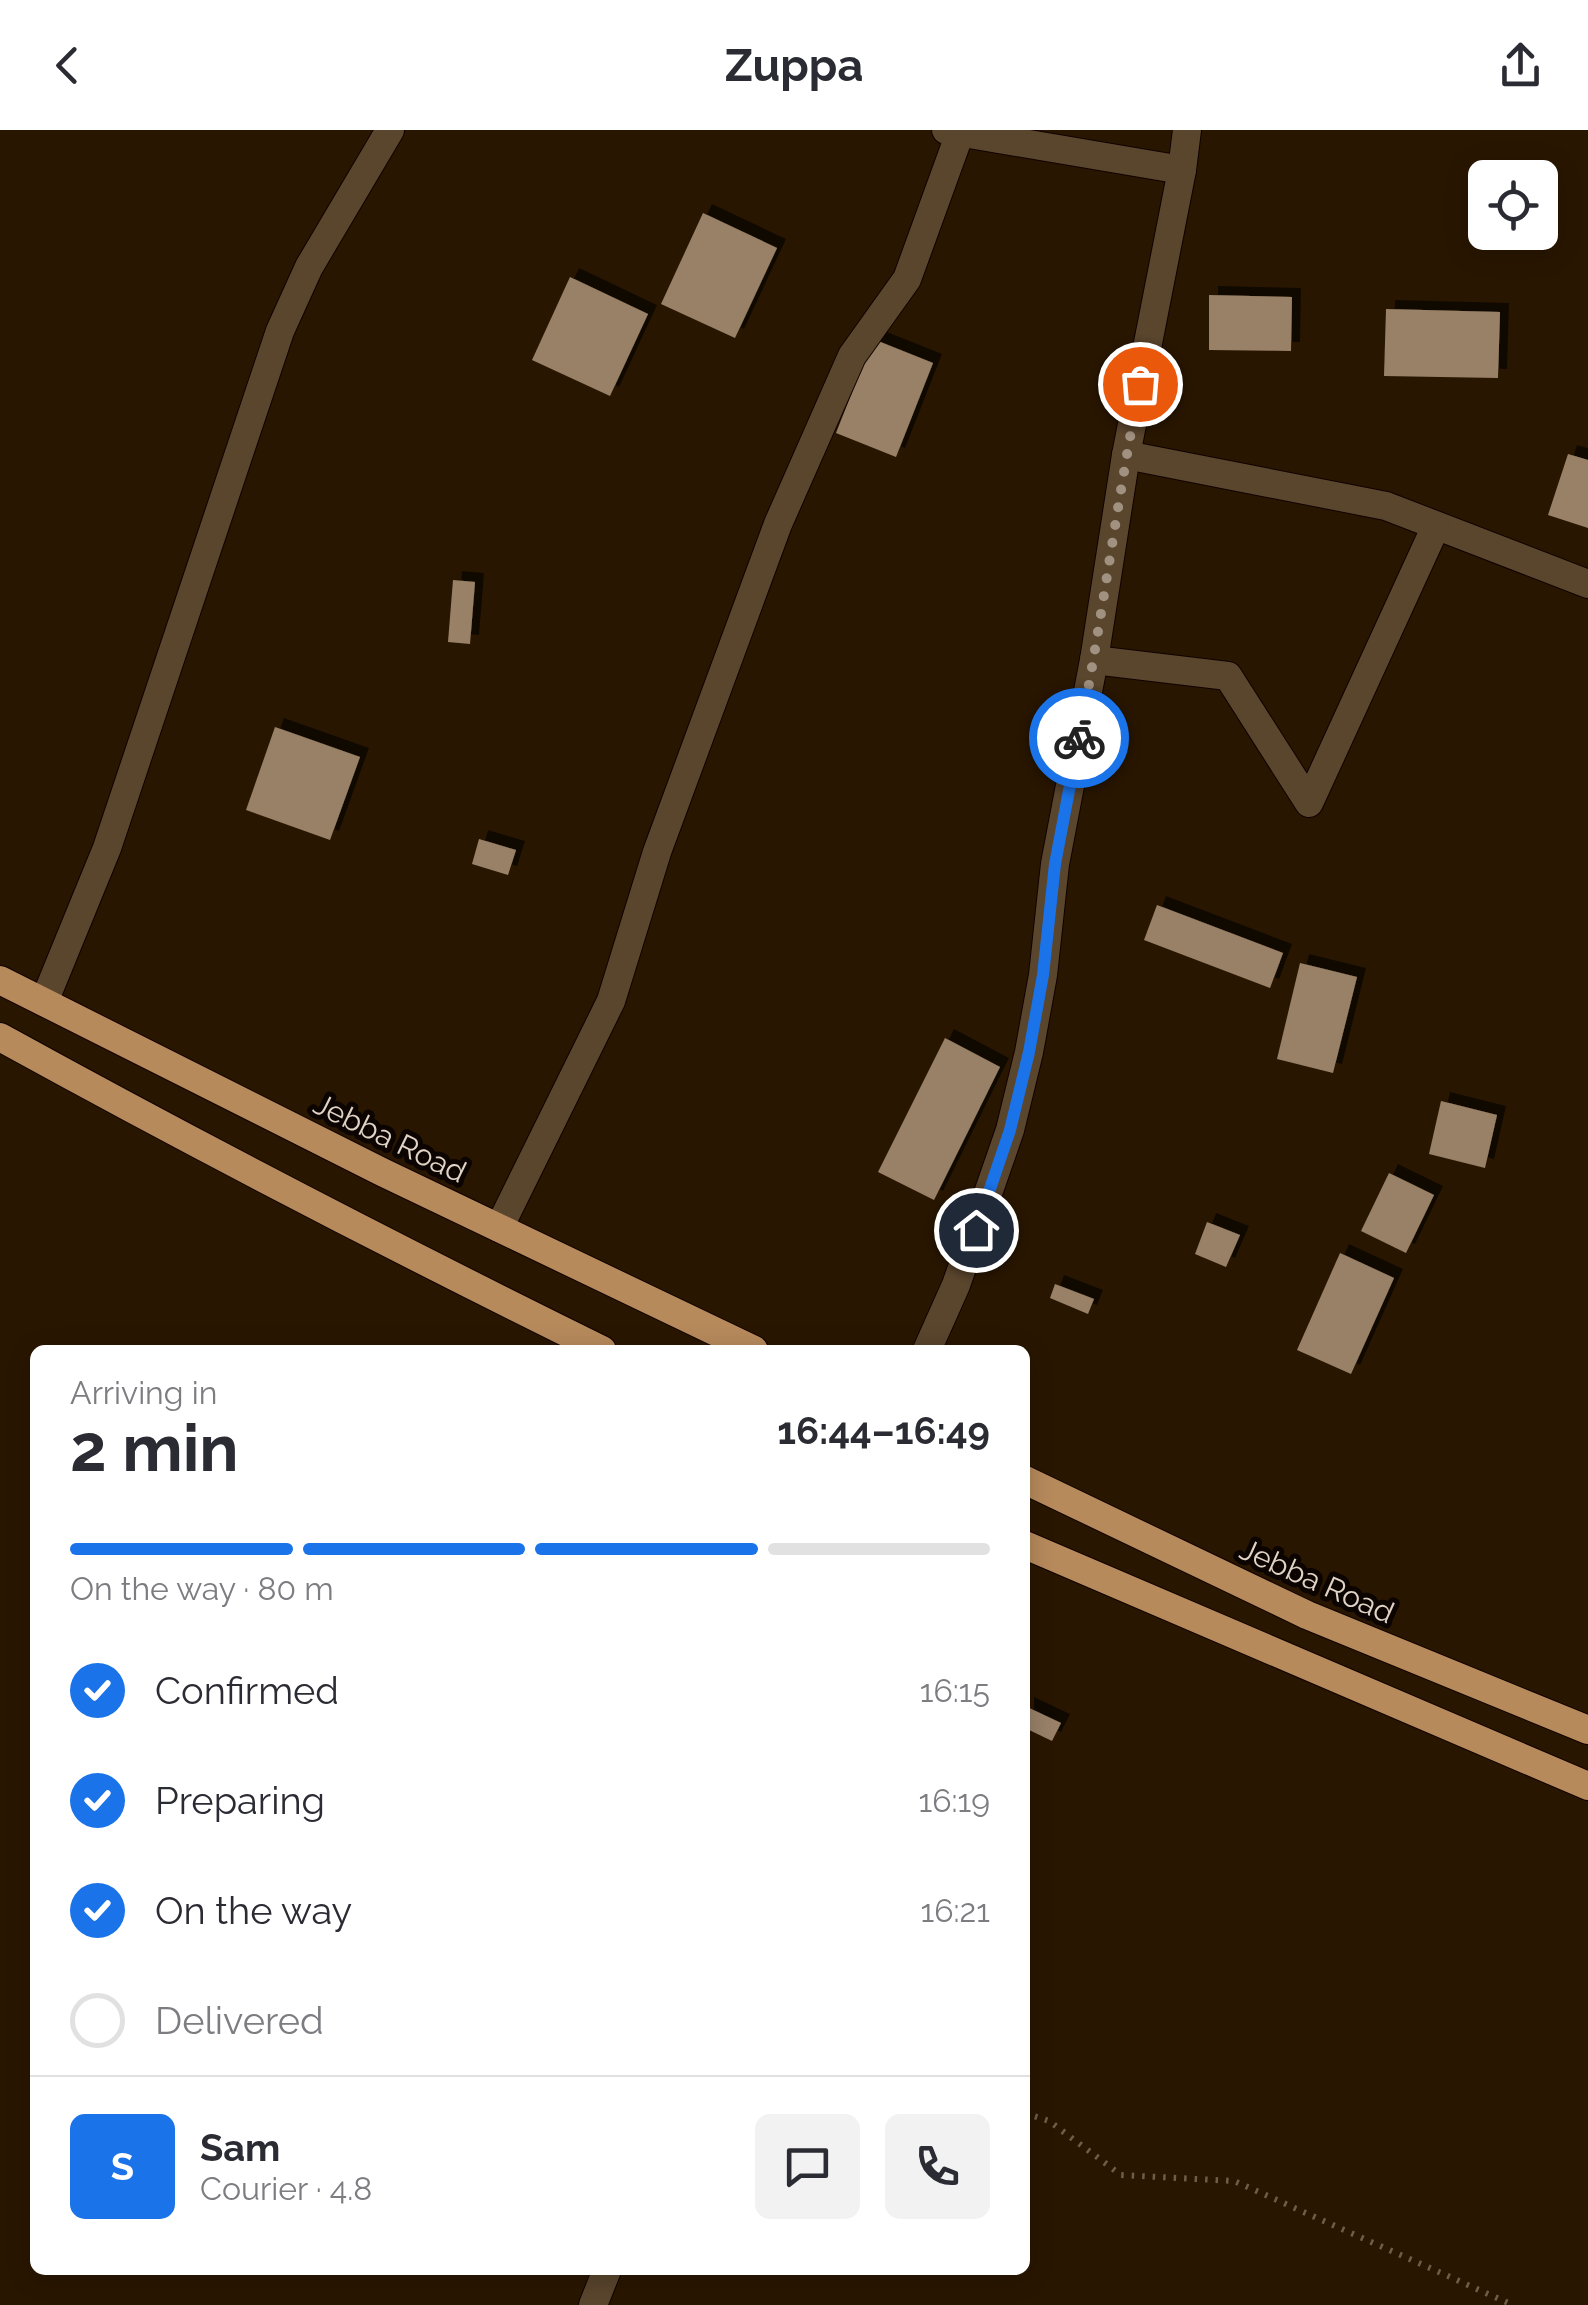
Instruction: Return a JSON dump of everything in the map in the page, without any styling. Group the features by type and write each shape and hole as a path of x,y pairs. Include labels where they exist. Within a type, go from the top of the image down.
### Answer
{"highway":[{"name":"Jebba Road","path":"0,980 744,1345"},
{"path":"0,1037 178,1134 592,1345"},
{"name":"Jebba Road","path":"1030,1482 1307,1614 1588,1730"},
{"path":"1030,1547 1588,1786"}],"street":[{"path":"44,1002 108,848 280,331 310,267 390,130"},
{"path":"929,1345 956,1285 1010,1130 1029,1052 1043,975 1055,864 1187,130"},
{"path":"499,1228 611,1002 657,852 778,524 852,356 907,279 952,132 1182,170"},
{"path":"1126,454 1386,506 1588,584"},
{"path":"1094,660 1228,676 1308,803 1436,526"},
{"path":"594,2305 605,2275"}],"path":[{"path":"1030,2115 1049,2122 1121,2175 1234,2181 1513,2305"}],"building":[{"path":"703,213 777,248 735,338 661,304"},
{"path":"570,277 648,314 610,396 532,360"},
{"path":"1209,295 1292,297 1291,351 1209,350"},
{"path":"1386,309 1500,312 1498,378 1384,376"},
{"path":"873,339 933,363 896,457 836,433"},
{"path":"1568,454 1588,460 1588,528 1548,515"},
{"path":"453,580 475,582 470,644 448,642"},
{"path":"275,727 360,757 330,840 246,810"},
{"path":"479,839 516,850 508,875 472,864"},
{"path":"1157,905 1283,953 1270,988 1144,940"},
{"path":"1300,963 1357,977 1333,1073 1277,1059"},
{"path":"945,1038 1000,1067 934,1200 878,1172"},
{"path":"1441,1101 1497,1115 1485,1168 1429,1154"},
{"path":"1389,1173 1434,1195 1406,1253 1361,1231"},
{"path":"1207,1222 1240,1235 1226,1267 1195,1254"},
{"path":"1340,1253 1394,1278 1351,1374 1297,1350"},
{"path":"1055,1284 1094,1299 1088,1314 1050,1298"},
{"path":"1030,1708 1061,1723 1052,1741 1030,1730"}],"way so far":[{"path":"1079,738 1140,384"}],"route":[{"path":"976,1230 1010,1130 1029,1052 1043,975 1055,864 1079,738"}]}
